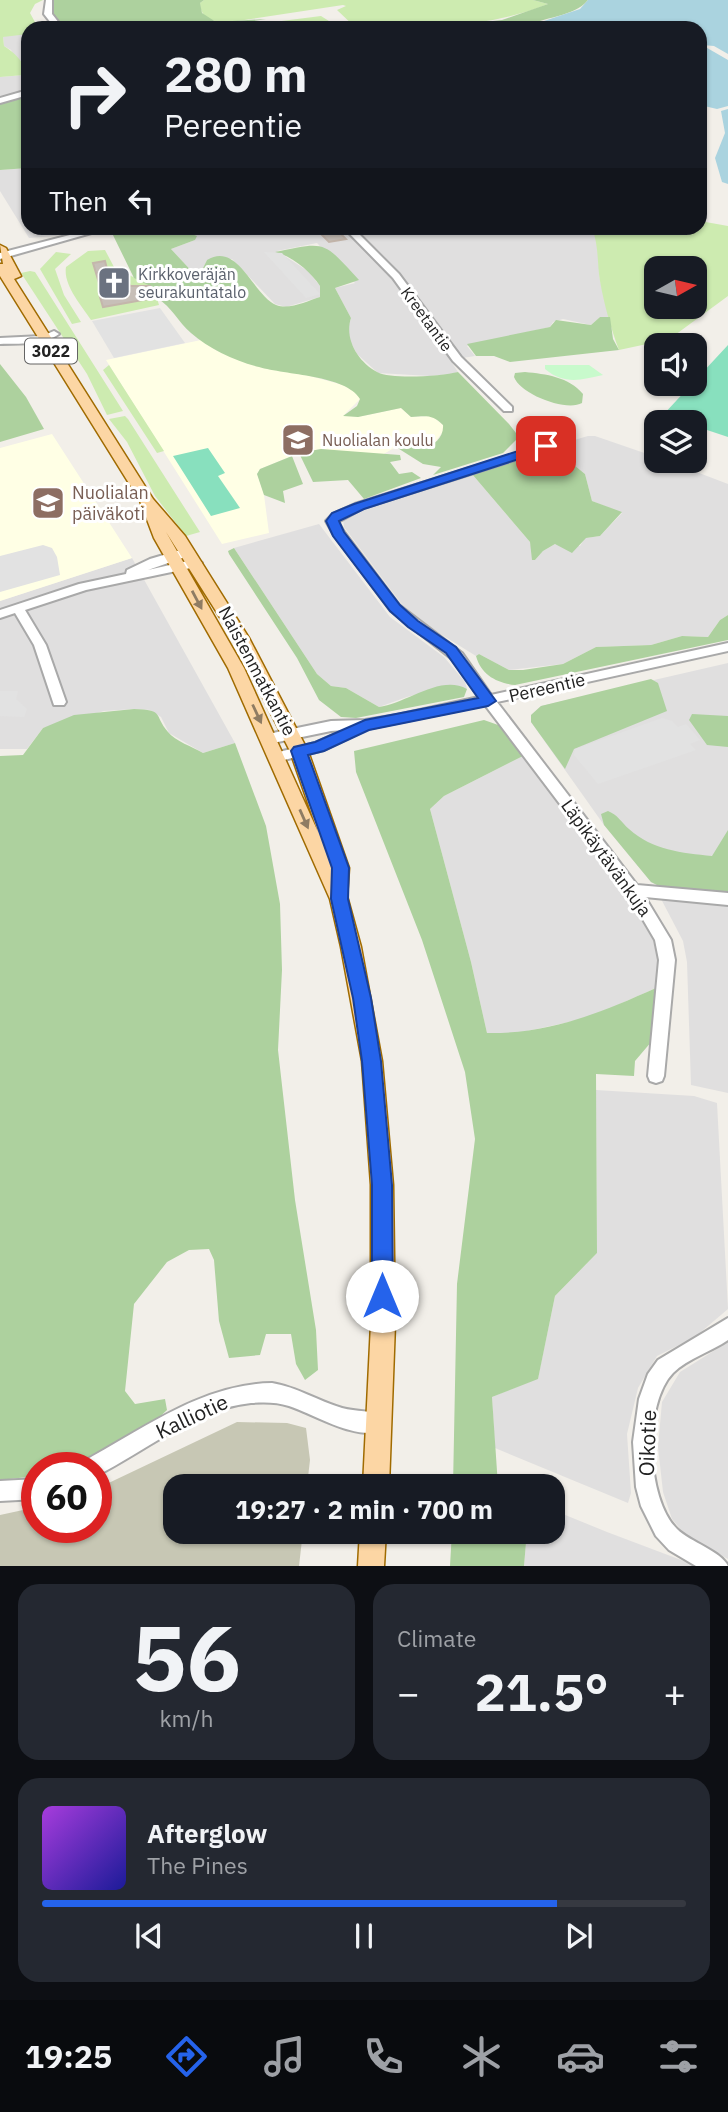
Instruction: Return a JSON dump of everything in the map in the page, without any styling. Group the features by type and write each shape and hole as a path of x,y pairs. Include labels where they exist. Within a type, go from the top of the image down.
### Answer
{"main road":[{"name":"Naistenmatkantie","path":"1,255 47,333 89,390 106,433 147,501 161,538 236,668 339,899 362,998 380,1141 383,1324 377,1474"},
{"name":"Naistenmatkantie","path":"147,501 169,524 192,557 241,638 295,743 340,868 339,899"},
{"path":"371,1566 372,1544"}],"street":[{"path":"49,0 48,14 54,21"},
{"path":"0,101 21,94"},
{"path":"1,255 74,235"},
{"name":"Kreetantie","path":"355,235 396,276 457,359 508,409"},
{"path":"0,340 47,333"},
{"name":"Läpikäytävänkuja","path":"565,441 359,506 332,521 338,533 395,608 451,650 634,890 663,940 667,960 656,1076"},
{"path":"0,614 127,575 153,574 175,562 192,557"},
{"path":"18,608 40,645 59,702"},
{"name":"Pereentie","path":"268,739 319,747 365,726 728,647"},
{"name":"Pereentie","path":"276,757 295,743"},
{"path":"634,890 728,900"},
{"name":"Oikotie","path":"717,1566 677,1544 659,1522 646,1486 644,1430 650,1396 663,1368 679,1355 701,1346 728,1327"},
{"name":"Kalliotie","path":"112,1457 200,1410 248,1394 271,1392 339,1417 379,1423"},
{"path":"0,1491 21,1490"}],"shaded area":[{"path":"21,34 21,69 11,50 4,46 3,37"},
{"path":"21,75 21,96 0,103 0,77"},
{"path":"21,168 21,225 0,191 0,170"},
{"path":"27,235 59,235 55,236 29,238"},
{"path":"190,235 595,235 600,280 610,317 600,317 591,325 563,319 553,322 550,327 467,346 475,356 450,360 458,372 451,374 430,376 378,373 357,354 350,341 348,328 351,318 335,288 355,283 317,243 277,251 308,271 320,286 320,297 286,307 275,304 232,259 207,260 198,278 171,249 195,240"},
{"path":"264,252 282,253 320,294 306,298"},
{"path":"160,308 185,343 114,358 92,321"},
{"name":"Nuolialan koulu","path":"201,340 217,351 343,385 357,393 360,399 344,415 358,417 401,408 411,417 432,416 443,425 444,430 433,445 424,449 407,444 399,445 382,455 321,449 299,453 260,469 257,474 264,495 269,533 222,544 106,360"},
{"name":"Nuolialan päiväkoti","path":"52,434 132,558 0,601 0,448"},
{"path":"595,436 644,453 644,473 699,473 728,484 728,615 720,620 708,637 682,636 651,645 596,647 563,664 509,670 479,654 476,656 426,625 403,606 344,527 343,519 348,514 472,474 530,542 535,560 555,544 580,546 585,538 600,536 622,513 592,501 585,474 564,457 557,445"},
{"path":"319,524 390,617 444,657 465,682 467,689 452,685 379,707 346,688 331,686 317,674 234,548"},
{"path":"43,545 52,548 57,557 60,575 0,592 0,556"},
{"path":"132,558 235,743 203,753 169,733 161,717 150,710 134,709 104,711 43,728 27,749 0,749 0,601"},
{"path":"728,663 728,893 659,886 651,882 604,825 531,722 531,715 541,706"},
{"path":"0,691 18,691 16,699 27,709 24,717 0,716"},
{"path":"662,718 672,721 678,727 686,724 700,740 690,744 696,750 598,784 574,755 575,749"},
{"path":"523,756 615,875 653,940 658,961 656,988 588,1018 518,1033 487,1033 430,809 444,796"},
{"path":"660,897 728,905 728,1093 691,1085 687,962 683,941"},
{"path":"596,1090 694,1096 717,1103 728,1309 695,1337 657,1356 638,1388 627,1434 631,1493 628,1503 565,1477 565,1474 558,1474 495,1448 492,1397 538,1378 555,1296 597,1253"},
{"path":"728,1342 728,1559 686,1536 672,1519 663,1492 658,1447 662,1402 680,1372"},
{"path":"237,1422 287,1423 306,1428 310,1460 308,1474 163,1474 163,1544 302,1544 299,1566 0,1566 0,1515 21,1510 21,1543 112,1543 112,1481"},
{"path":"565,1515 697,1566 524,1566 526,1544 565,1544"}],"green space":[{"path":"0,0 43,0 35,4 30,13 34,21 21,21 21,35 3,37 4,46 21,61 21,75 0,77"},
{"path":"52,0 204,0 200,3 202,13 214,21 57,21 49,10"},
{"path":"204,0 533,0 548,4 487,21 349,21 337,10 346,6 343,5 237,21 218,21 204,15 200,3"},
{"path":"533,0 588,0 566,14 540,21 493,21 502,20 548,4"},
{"path":"321,16 329,21 282,21"},
{"path":"21,96 21,168 0,170 0,103"},
{"path":"707,222 728,226 728,296 707,311 707,256 644,256 644,319 697,319 678,333 644,333 644,345 619,350 599,274 594,235 707,235"},
{"path":"113,235 194,235 197,236 195,240 171,249 198,278 207,260 218,256 228,258 236,263 268,299 276,305 287,306 320,297 320,286 300,265 275,252 305,246 323,247 359,280 335,288 351,318 349,334 354,349 370,368 384,374 405,377 458,372 509,424 516,433 516,440 503,453 433,475 441,467 423,464 396,447 416,444 424,449 431,445 442,433 443,425 436,419 428,416 411,417 401,408 358,417 343,416 357,406 360,399 353,391 329,380 270,370 223,354 186,329 157,298 154,288 134,278"},
{"path":"105,250 114,267 154,288 159,305 91,320 70,288 66,267 88,251"},
{"path":"56,252 71,254 55,269 64,295 81,322 72,324 40,269"},
{"path":"35,272 123,411 107,415 87,374 21,273"},
{"path":"600,317 610,317 613,339 619,350 510,362 494,356 476,356 467,344 550,327 556,320 591,325"},
{"path":"728,345 728,437 707,430 707,410 668,410 681,396 707,396 707,368"},
{"path":"0,364 26,397 44,429 0,442"},
{"path":"109,365 164,451 157,453 103,370"},
{"path":"545,365 589,365 603,375 580,380 566,379 552,374 545,369"},
{"path":"525,372 564,380 583,394 582,403 565,405 534,395 525,390 514,377 515,373"},
{"path":"125,416 200,532 186,536 155,496 127,442 109,419"},
{"path":"557,445 564,457 585,474 592,501 622,512 600,536 586,538 572,553 555,544 532,560 530,542 472,474"},
{"path":"208,448 225,473 218,476 240,508 211,516 173,456"},
{"path":"321,449 400,455 401,460 390,462 399,474 412,472 421,478 364,499 348,480 313,482 299,453"},
{"path":"292,456 303,484 283,491 285,503 264,495 257,474 260,469"},
{"path":"234,548 317,674 331,686 346,688 379,707 446,685 467,689 464,697 356,718 341,717 319,700 297,658 229,554 228,551"},
{"path":"728,615 728,640 515,685 491,677 478,663 476,656 479,654 509,670 563,664 596,647 651,645 682,636 708,637 720,620"},
{"path":"651,679 658,683 667,711 574,749 565,769 531,722 531,715 541,706"},
{"path":"150,710 157,714 171,735 203,753 235,743 266,826 280,904 282,970 278,1050 295,1200 316,1330 318,1370 305,1380 296,1364 291,1334 266,1334 260,1355 229,1358 219,1321 214,1260 209,1249 189,1250 167,1262 134,1304 125,1391 135,1404 165,1399 167,1410 148,1428 98,1452 21,1452 21,1478 0,1480 0,756 23,755 43,728 74,715"},
{"path":"692,714 728,716 728,747 707,745 689,720"},
{"path":"484,720 501,726 523,756 444,796 430,809 487,1033 553,1026 615,1006 656,988 652,1041 635,1061 634,1076 596,1074 597,1253 555,1296 538,1379 492,1397 497,1474 453,1474 457,1284 475,1139 465,1072 422,940 356,772 354,751"},
{"path":"608,811 647,842 690,853 712,856 728,830 728,893 659,886 651,882 604,825 601,814"},
{"path":"451,1544 526,1544 524,1566 450,1566"}],"water":[{"path":"588,0 728,0 728,54 714,46 707,45 707,21 544,21 580,9"},
{"path":"707,48 728,60 728,106 717,109 707,107"},
{"path":"728,109 728,184 722,182 715,158 725,133 721,111"}],"building":[{"path":"322,235 342,235 346,239 329,242"},
{"name":"Kirkkoveräjän seurakuntatalo","path":"105,261 107,269 116,268 121,281 128,281 130,286 150,286 154,298 103,307 100,297 103,296 93,263"}],"place":[{"name":"Kirkkoveräjän seurakuntatalo","path":"114,283"},
{"name":"Nuolialan koulu","path":"298,440"},
{"name":"Nuolialan päiväkoti","path":"48,503"}],"route":[{"path":"382,1296 382,1185 372,1061 362,998 339,899 340,868 299,751 319,747 365,726 488,701 477,682 451,650 395,608 338,533 332,521 333,518 359,506 546,446"}]}
